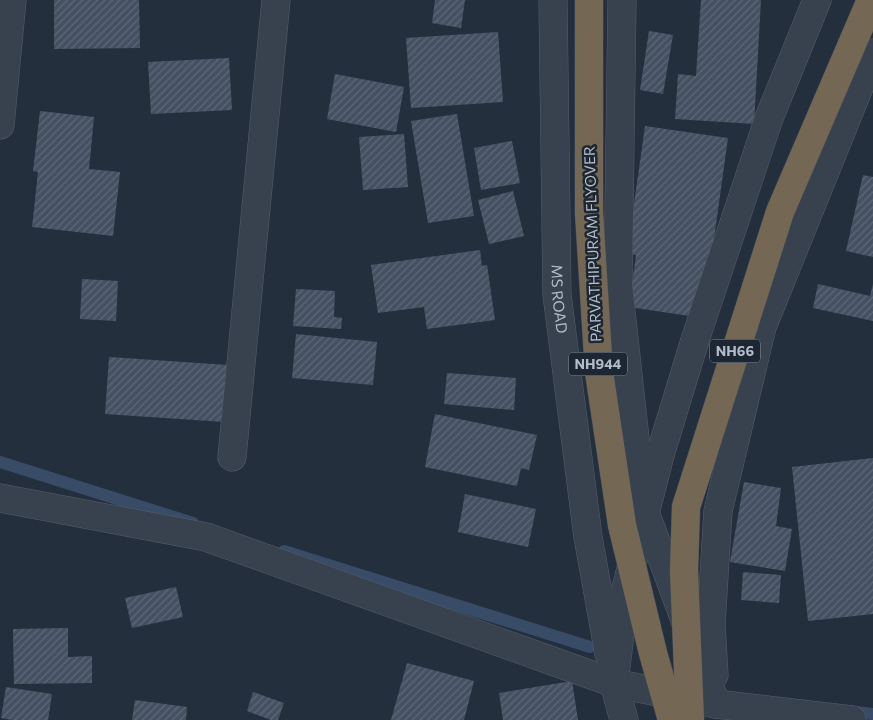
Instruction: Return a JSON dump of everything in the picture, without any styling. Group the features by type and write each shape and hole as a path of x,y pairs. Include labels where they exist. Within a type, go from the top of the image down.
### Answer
{"highway":[{"name":"PARVATHIPURAM FLYOVER","path":"589,0 589,212 599,372 622,525 653,652 672,720"},
{"name":"NH66","path":"690,720 684,571 686,507 780,212 871,0"}],"street":[{"path":"0,125 12,0"},
{"path":"232,457 276,0"},
{"name":"MS ROAD","path":"553,0 557,295 588,537 614,683 624,720"},
{"name":"MS ROAD","path":"622,0 618,284 637,457 646,512 717,712"},
{"name":"MS ROAD","path":"614,683 625,592 660,455 695,340 766,127 817,0"},
{"path":"717,712 711,624 718,511 762,328 873,54"},
{"path":"0,498 206,537 614,683 717,712 852,720"}],"building":[{"path":"54,0 139,0 140,48 54,49"},
{"path":"435,0 465,0 461,28 432,23"},
{"path":"701,0 761,0 754,124 675,119 678,74 696,76"},
{"path":"649,31 673,35 663,94 640,90"},
{"path":"498,32 503,102 411,108 406,38"},
{"path":"229,58 232,110 151,114 148,62"},
{"path":"335,74 404,87 396,132 327,119"},
{"path":"40,111 94,117 89,169 120,172 113,236 32,227 38,172 33,171"},
{"path":"457,114 474,216 428,223 411,121"},
{"path":"645,126 728,138 703,318 629,307 636,255 627,254"},
{"path":"404,134 408,187 363,190 359,137"},
{"path":"512,141 520,183 481,190 474,148"},
{"path":"863,175 873,177 873,257 846,251"},
{"path":"513,191 524,236 489,244 478,200"},
{"path":"480,250 482,266 487,265 495,320 427,329 424,307 378,313 371,265"},
{"path":"82,279 118,281 116,321 80,319"},
{"path":"818,284 870,296 873,284 873,321 813,308"},
{"path":"296,289 335,291 334,317 342,318 341,329 293,326"},
{"path":"296,334 377,342 373,385 292,378"},
{"path":"109,357 228,365 224,422 105,414"},
{"path":"447,373 516,378 514,410 444,404"},
{"path":"435,414 537,435 529,470 521,468 517,486 425,467"},
{"path":"873,458 873,614 808,621 792,467"},
{"path":"744,482 781,488 776,526 792,529 785,571 730,562"},
{"path":"465,494 536,509 528,547 458,532"},
{"path":"743,572 781,575 779,603 741,600"},
{"path":"176,587 183,617 132,628 125,598"},
{"path":"68,628 68,657 92,656 92,683 14,684 13,629"},
{"path":"407,663 474,681 464,720 391,720"},
{"path":"572,681 578,720 503,720 499,693"},
{"path":"6,687 52,694 48,720 12,720 1,718"},
{"path":"253,692 284,703 278,720 271,720 247,711"},
{"path":"135,700 187,707 186,720 132,720"}],"waterway":[{"path":"0,462 193,523"},
{"path":"284,551 590,647"},
{"path":"847,711 873,714"}]}
